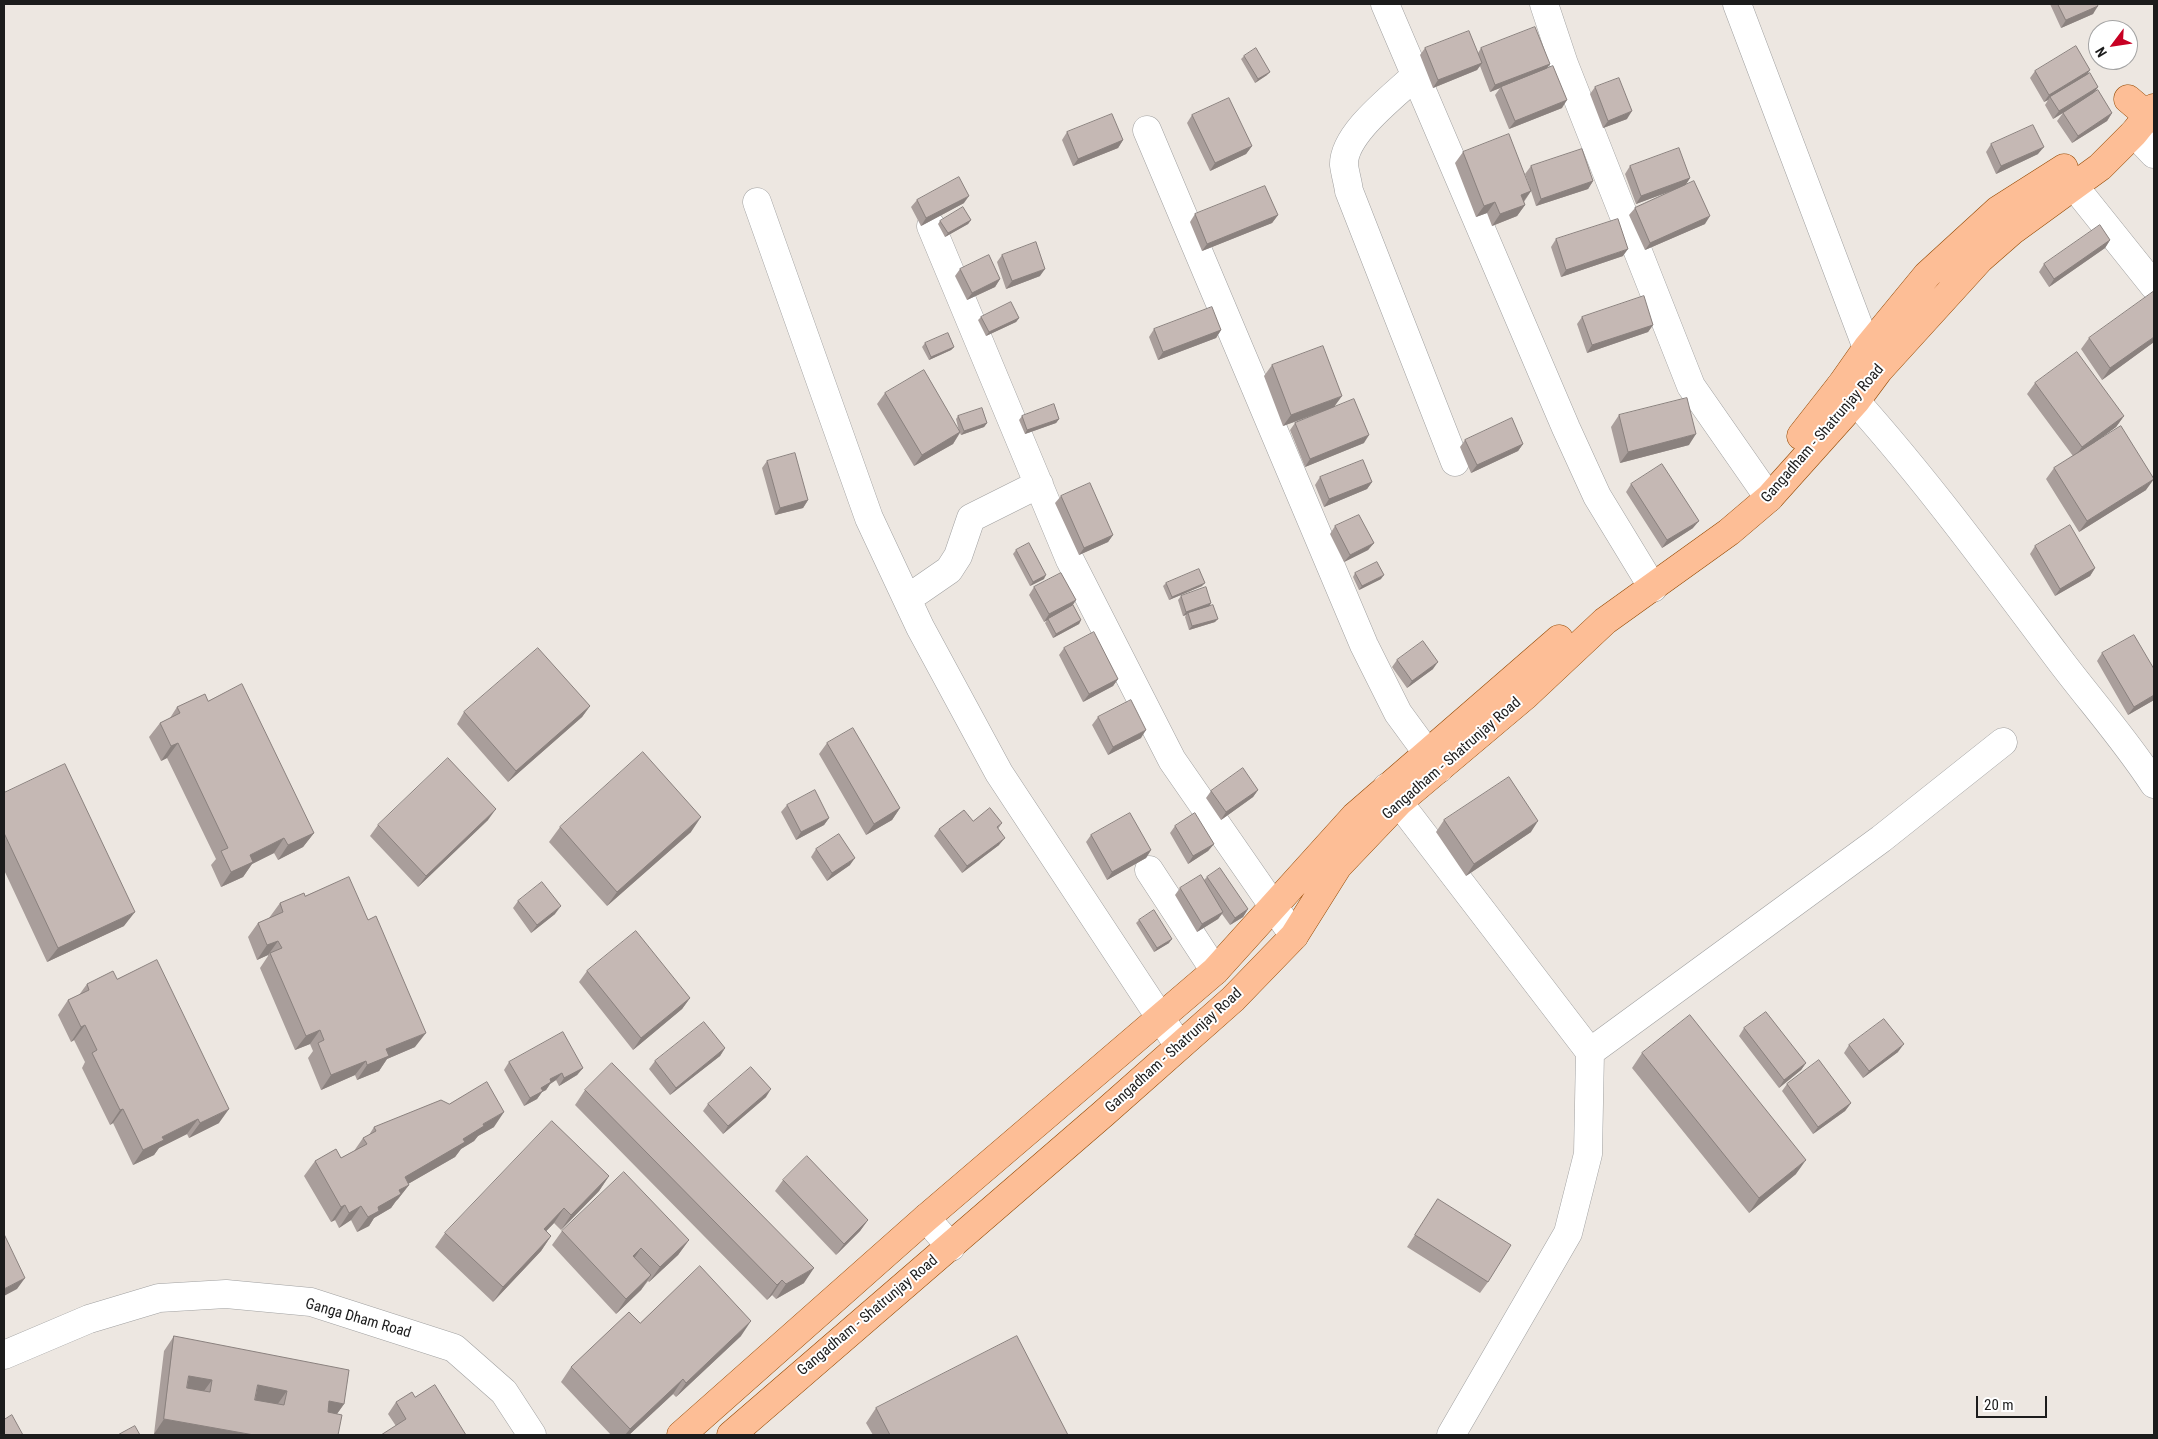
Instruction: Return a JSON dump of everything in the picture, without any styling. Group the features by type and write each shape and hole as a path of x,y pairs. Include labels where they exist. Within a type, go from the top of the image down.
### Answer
{"main road":[{"name":"Gangadham - Shatrunjay Road","path":"1848,393 1867,348 1927,275 1998,210 2069,177 2100,167 2141,114"},
{"name":"Gangadham - Shatrunjay Road","path":"681,1435 926,1218 1161,1019 1214,971 1355,816 1393,795 1433,761 1524,696 1649,581 1729,532 1848,393 1879,370 1980,259 2069,177"},
{"name":"Gangadham - Shatrunjay Road","path":"731,1435 818,1358 951,1246 1233,999 1294,936 1338,866 1393,795"}],"street":[{"path":"1385,4 1566,428 1597,496 1649,581"},
{"path":"1544,4 1564,64 1691,386 1765,492"},
{"path":"1736,4 1867,348"},
{"path":"1416,76 1356,133 1344,163 1349,191 1456,462"},
{"path":"2141,114 2154,154"},
{"path":"1147,130 1364,645 1398,713 1433,761"},
{"path":"2069,177 2154,286"},
{"path":"757,202 869,518 907,599 999,773 1179,1046"},
{"path":"931,226 1070,560 1172,760 1294,936"},
{"path":"1848,393 1930,488 2087,697 2146,752 2154,784"},
{"path":"907,599 949,570 958,556 971,518 1039,484"},
{"path":"1590,1052 1881,839 2003,742"},
{"path":"1393,795 1590,1052 1588,1154 1568,1233 1451,1435"},
{"path":"1148,870 1214,971"},
{"path":"926,1218 951,1246"},
{"name":"Ganga Dham Road","path":"4,1356 89,1319 159,1298 226,1294 312,1302 454,1348 504,1392 532,1435"}],"building":[{"path":"2058,4 2097,4 2098,6 2066,20"},
{"path":"1535,27 1550,64 1495,85 1481,48"},
{"path":"1469,31 1482,63 1438,80 1425,48"},
{"path":"2076,46 2088,67 2088,70 2090,70 2049,95 2035,71"},
{"path":"1256,48 1270,72 1258,79 1244,56"},
{"path":"1553,66 1567,100 1515,121 1501,87"},
{"path":"2090,73 2098,87 2059,111 2050,97"},
{"path":"1619,78 1632,111 1608,121 1595,87"},
{"path":"2098,90 2112,113 2078,136 2063,113"},
{"path":"1229,98 1252,146 1215,163 1192,115"},
{"path":"1112,114 1123,140 1078,159 1067,132"},
{"path":"2033,125 2044,147 2001,166 1991,144"},
{"path":"1509,134 1531,191 1521,195 1525,205 1500,214 1495,202 1484,206 1463,152"},
{"path":"1679,148 1690,178 1641,196 1630,166"},
{"path":"1582,149 1593,181 1541,199 1531,166"},
{"path":"959,177 969,196 926,218 917,200"},
{"path":"1694,181 1710,216 1650,243 1635,208"},
{"path":"1265,186 1278,215 1207,244 1195,214"},
{"path":"963,207 971,220 948,233 940,221"},
{"path":"1618,219 1628,249 1566,270 1556,239"},
{"path":"2100,225 2110,240 2054,279 2044,264"},
{"path":"1036,242 1045,269 1012,281 1002,255"},
{"path":"989,255 1000,279 972,293 960,269"},
{"path":"2153,292 2154,337 2110,368 2089,338"},
{"path":"1644,296 1653,325 1592,345 1582,317"},
{"path":"1011,302 1019,318 989,332 981,317"},
{"path":"1212,307 1221,330 1163,352 1154,329"},
{"path":"948,333 954,347 931,357 925,343"},
{"path":"1323,346 1342,396 1291,415 1272,365"},
{"path":"2077,352 2124,416 2082,447 2035,383"},
{"path":"924,370 960,432 922,455 885,393"},
{"path":"1687,398 1696,434 1628,452 1619,415"},
{"path":"1354,399 1369,435 1310,459 1295,423"},
{"path":"1054,404 1059,419 1027,430 1022,416"},
{"path":"982,408 987,423 964,431 958,416"},
{"path":"1512,418 1523,444 1477,465 1465,440"},
{"path":"2121,426 2154,479 2087,521 2054,468"},
{"path":"795,453 808,500 780,508 767,461"},
{"path":"1363,460 1372,482 1329,499 1320,477"},
{"path":"1662,464 1699,521 1667,540 1631,484"},
{"path":"1090,483 1113,535 1084,548 1061,496"},
{"path":"1359,515 1374,543 1350,555 1335,526"},
{"path":"2070,525 2095,568 2060,589 2035,546"},
{"path":"1029,543 1046,575 1033,582 1016,550"},
{"path":"1377,562 1384,575 1362,586 1355,573"},
{"path":"1199,569 1205,583 1172,597 1166,583"},
{"path":"1061,573 1076,600 1049,614 1034,587"},
{"path":"1206,587 1211,603 1186,612 1181,596"},
{"path":"1073,605 1081,620 1056,634 1048,619"},
{"path":"1213,605 1218,619 1192,626 1188,613"},
{"path":"1094,632 1118,679 1089,694 1064,648"},
{"path":"2134,635 2154,669 2154,695 2134,707 2102,653"},
{"path":"1423,641 1438,662 1412,681 1397,660"},
{"path":"538,648 590,706 516,771 464,712"},
{"path":"242,684 314,833 288,845 284,838 250,855 253,862 231,872 221,851 228,848 178,743 171,746 160,723 180,713 177,707 205,694 208,701"},
{"path":"1131,700 1146,730 1113,747 1098,717"},
{"path":"853,728 900,808 874,824 827,743"},
{"path":"643,752 701,817 617,892 560,827"},
{"path":"448,758 496,809 426,876 378,825"},
{"path":"65,764 135,912 58,948 4,833 4,793"},
{"path":"1243,768 1258,790 1226,812 1211,791"},
{"path":"1509,777 1538,821 1474,864 1444,820"},
{"path":"815,790 829,818 801,832 787,805"},
{"path":"990,808 1002,823 997,827 1005,838 967,866 939,829 964,810 973,821"},
{"path":"1130,813 1151,850 1112,872 1091,835"},
{"path":"1195,813 1214,844 1193,856 1175,826"},
{"path":"839,834 855,858 832,873 816,849"},
{"path":"1220,868 1248,909 1235,918 1207,877"},
{"path":"1201,875 1223,912 1202,924 1180,888"},
{"path":"349,877 368,920 376,916 426,1033 386,1049 389,1056 367,1065 366,1061 331,1075 318,1043 324,1040 320,1030 306,1036 270,953 282,948 278,941 267,945 258,923 283,912 280,903 304,893 305,896"},
{"path":"542,882 561,906 537,925 518,901"},
{"path":"1154,910 1172,939 1157,948 1139,920"},
{"path":"636,931 690,998 641,1038 587,971"},
{"path":"157,960 229,1109 200,1123 198,1119 162,1137 164,1140 143,1150 123,1109 120,1110 92,1053 97,1050 85,1025 81,1027 68,1000 89,990 87,984 113,971 117,979"},
{"path":"1766,1012 1806,1063 1784,1080 1744,1028"},
{"path":"1690,1015 1806,1160 1759,1198 1642,1053"},
{"path":"1884,1019 1904,1044 1869,1071 1849,1045"},
{"path":"704,1022 725,1048 676,1088 655,1061"},
{"path":"563,1032 583,1068 564,1078 562,1073 550,1079 551,1082 541,1088 543,1091 530,1098 509,1062"},
{"path":"1819,1060 1851,1103 1818,1127 1787,1084"},
{"path":"612,1063 814,1268 786,1284 782,1280 777,1285 585,1090"},
{"path":"751,1067 771,1089 728,1126 708,1104"},
{"path":"487,1082 504,1112 483,1124 484,1126 463,1139 465,1142 405,1177 409,1185 399,1190 401,1194 378,1207 379,1211 368,1217 361,1206 349,1213 345,1205 341,1207 315,1161 336,1149 341,1158 367,1144 363,1138 376,1131 374,1127 441,1100 449,1104"},
{"path":"552,1121 609,1176 571,1215 564,1208 544,1229 551,1236 503,1287 445,1233"},
{"path":"807,1156 868,1220 844,1244 783,1180"},
{"path":"624,1172 689,1240 660,1267 641,1248 633,1256 651,1275 626,1299 562,1231"},
{"path":"1438,1199 1511,1245 1488,1282 1415,1235"},
{"path":"4,1234 25,1278 4,1289"},
{"path":"700,1266 751,1321 686,1383 683,1379 630,1429 571,1367 629,1312 640,1323"},
{"path":"174,1336 349,1370 344,1404 329,1401 328,1412 342,1415 338,1435 254,1435 164,1419","holes":["189,1376 212,1380 210,1392 187,1388","258,1385 287,1391 284,1405 255,1400"]},
{"path":"1017,1336 1068,1435 890,1435 876,1408"},
{"path":"435,1385 466,1435 381,1435 406,1419 396,1402 412,1392 415,1397"},
{"path":"12,1415 23,1435 4,1435 4,1420"},
{"path":"135,1426 140,1435 118,1435"}]}
